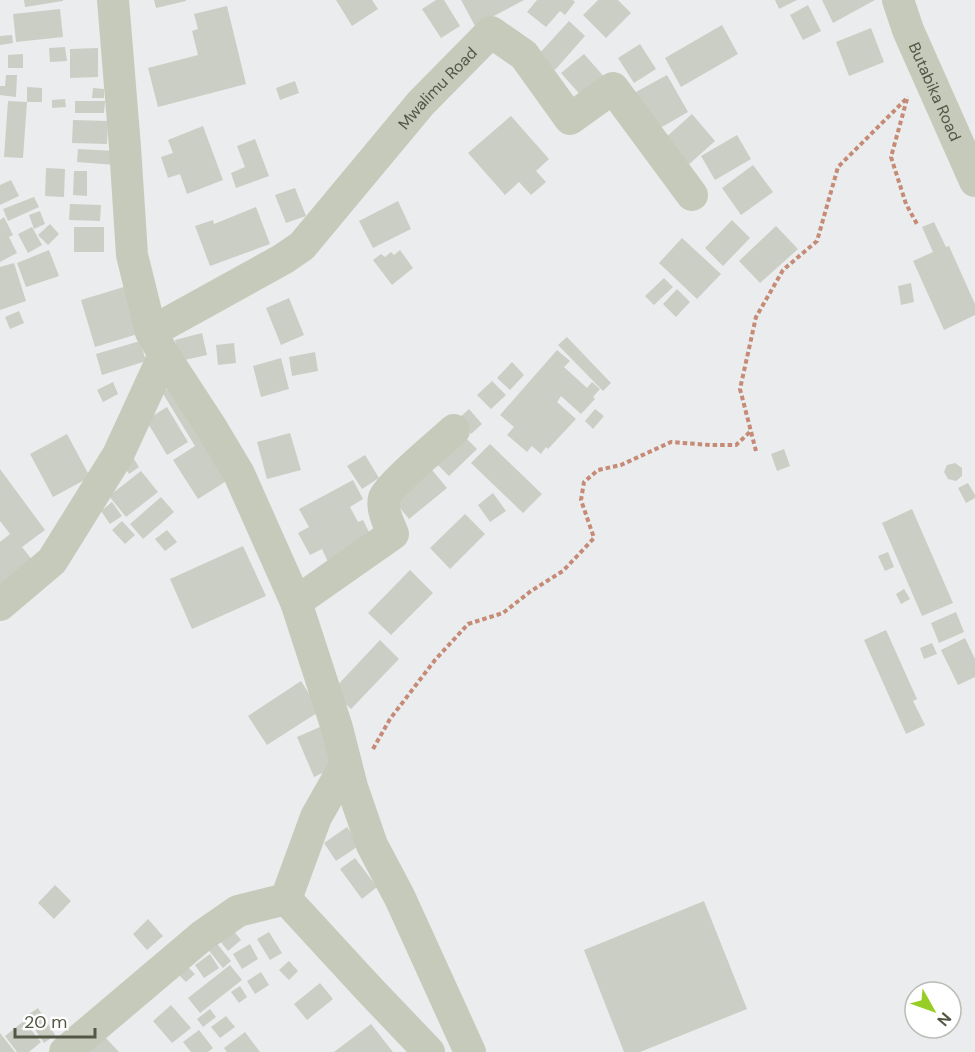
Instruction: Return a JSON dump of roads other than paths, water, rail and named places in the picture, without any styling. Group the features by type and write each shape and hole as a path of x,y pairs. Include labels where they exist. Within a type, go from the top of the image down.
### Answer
{"street":[{"path":"113,0 132,255 158,344 239,474 296,602 372,845 400,898 470,1052"},
{"name":"Butabika Road","path":"898,0 908,30 975,181"},
{"name":"Mwalimu Road","path":"158,344 302,246 421,103 491,32 524,55 570,119 613,88 692,195"},
{"path":"0,605 52,561 118,455 158,344"},
{"path":"296,602 393,534 384,509 384,498 393,485 454,430"},
{"path":"286,899 316,817 349,776"},
{"path":"64,1052 202,936 238,911 286,899"},
{"path":"286,899 429,1052"}]}
